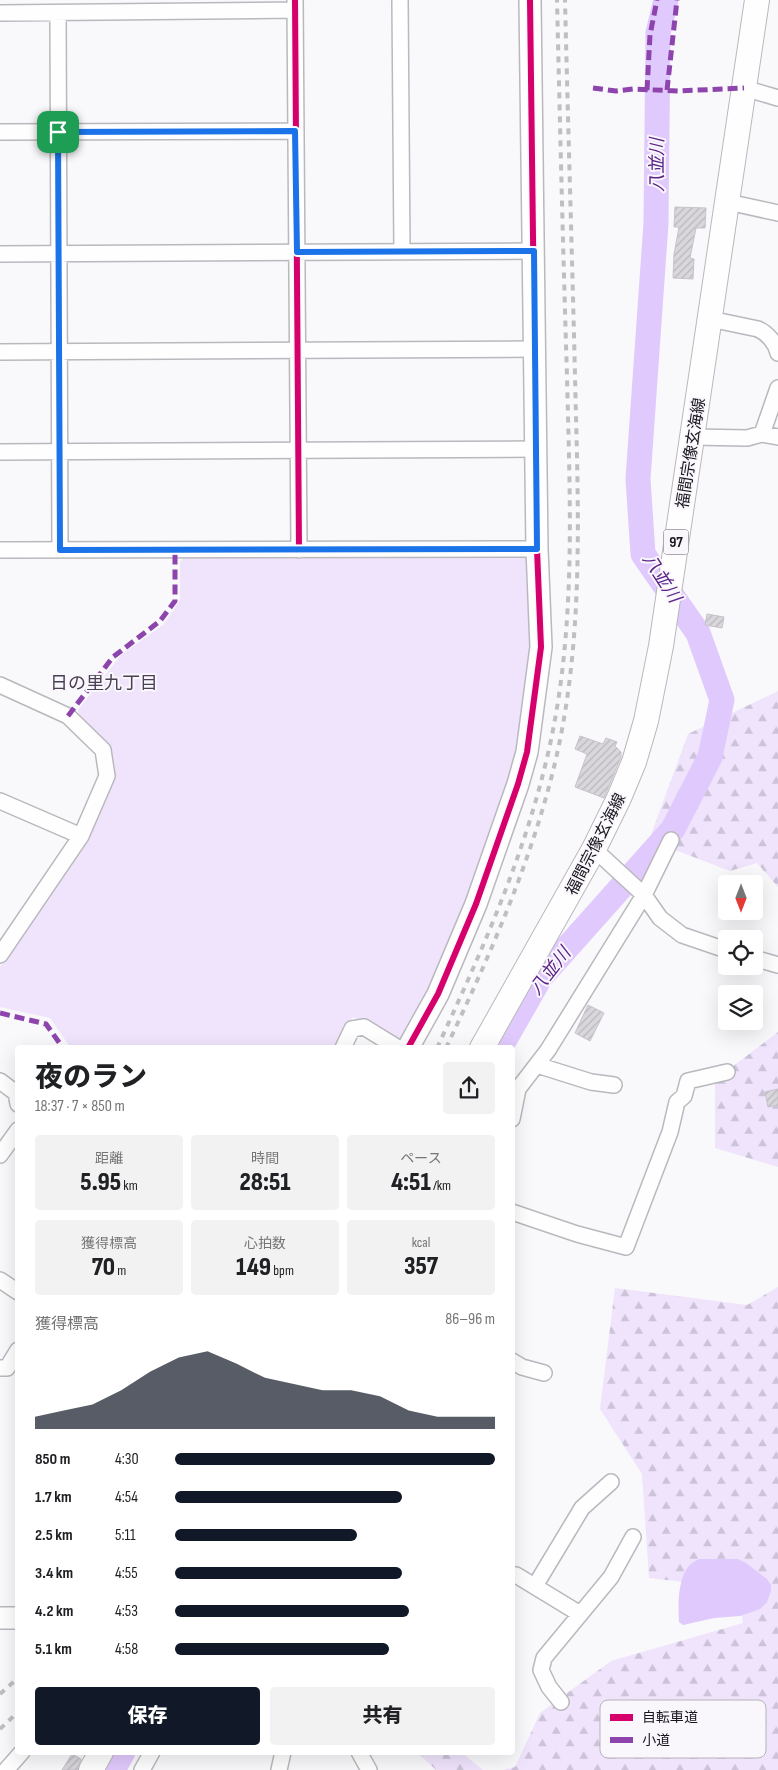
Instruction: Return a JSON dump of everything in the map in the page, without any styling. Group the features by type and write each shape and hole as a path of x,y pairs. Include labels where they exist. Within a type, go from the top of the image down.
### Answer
{"main road":[{"name":"福間宗像玄海線","path":"484,1045 594,850 620,798 634,762 646,721 661,646 757,0"},
{"path":"92,1770 100,1755"}],"street":[{"path":"400,0 402,252"},
{"path":"410,1045 438,994 476,904 515,793 527,752 541,647 537,549 530,0"},
{"path":"0,13 58,13 295,5 299,550"},
{"path":"58,13 60,550"},
{"path":"744,88 778,98"},
{"path":"0,132 295,131"},
{"path":"728,202 778,213"},
{"path":"0,254 534,251"},
{"path":"710,319 765,332 777,347 778,353"},
{"path":"0,352 535,349"},
{"path":"762,434 778,388"},
{"path":"692,437 747,438 762,434 778,437"},
{"path":"0,452 536,449"},
{"path":"0,550 537,549"},
{"path":"0,685 68,716 102,750 107,776 81,836 0,955"},
{"path":"0,801 81,836"},
{"path":"515,1104 518,1089 548,1050 644,895 671,840"},
{"path":"594,850 644,895 660,918 682,935 718,947"},
{"path":"763,961 778,965"},
{"path":"344,1045 352,1029 364,1027 393,1045"},
{"path":"537,1065 591,1082 614,1085"},
{"path":"515,1213 626,1248 672,1126 677,1102 684,1096 688,1081 727,1072"},
{"path":"0,1081 15,1092"},
{"path":"0,1155 15,1134"},
{"path":"0,1280 15,1290"},
{"path":"0,1368 7,1368 15,1355"},
{"path":"515,1364 544,1374"},
{"path":"535,1586 582,1508 611,1482"},
{"path":"561,1702 549,1687 541,1670 544,1658 611,1577 632,1537"},
{"path":"515,1575 580,1614"},
{"path":"0,1618 15,1618"},
{"path":"6,1770 19,1755"},
{"path":"142,1770 150,1755"},
{"path":"279,1770 282,1755"},
{"path":"361,1755 369,1770"}],"green space":[{"path":"524,555 531,560 534,658 518,757 466,908 403,1040 394,1040 353,1017 338,1045 69,1045 50,1018 0,1007 0,967 88,838 108,745 79,716 78,710 121,655 164,624 180,600 180,562 184,557"},
{"path":"778,691 778,887 757,863 730,871 649,840 688,734"},
{"path":"778,1032 778,1167 715,1148 715,1080"},
{"path":"778,1287 778,1770 503,1770 515,1767 540,1713 611,1661 743,1623 738,1588 649,1578 642,1474 600,1409 615,1288 747,1305"},
{"path":"420,1755 464,1755 483,1770 436,1770"}],"shaded area":[{"path":"700,1559 738,1559 746,1563 767,1579 771,1585 767,1602 760,1609 740,1616 714,1618 683,1625 679,1622 680,1586 687,1569 692,1563"}],"building":[{"path":"675,207 706,208 705,228 696,228 690,258 694,259 693,279 673,278 674,254 679,227 674,227"},
{"path":"707,614 724,617 722,628 705,625"},
{"path":"580,736 603,744 606,738 617,742 615,746 621,752 621,757 604,798 575,787 587,754 575,749"},
{"path":"588,1005 604,1013 590,1041 575,1033"},
{"path":"778,1089 778,1105 768,1107 765,1092"},
{"path":"71,1755 81,1759 77,1770 62,1770"}],"waterway":[{"name":"八並川","path":"502,1045 540,978 673,829 710,757 722,700 698,633 643,554 638,479 656,223 658,33 666,0"},
{"name":"八並川","path":"113,1770 121,1755"}],"railway":[{"path":"438,1045 499,908 525,836 546,762 563,666 567,618 570,522 557,0"},
{"path":"447,1045 493,945 533,839 554,767 564,719 571,670 575,622 578,524 565,0"},
{"path":"0,1694 15,1681"},
{"path":"0,1729 15,1715"}],"marked path":[{"path":"647,90 650,35 657,0"},
{"path":"667,90 677,0"},
{"path":"593,88 616,91 633,89 678,91 744,88"},
{"path":"68,716 113,657 160,621 175,601 175,550"},
{"path":"0,1013 46,1024 61,1045"}],"cycle path":[{"path":"295,0 299,550"},
{"path":"410,1045 438,994 476,904 518,784 527,752 541,647 537,549 530,0"}],"district":[{"name":"日の里九丁目","path":"104,683"}],"route":[{"path":"295,131 297,252 534,251 537,549 60,550 58,132 295,131"}]}
